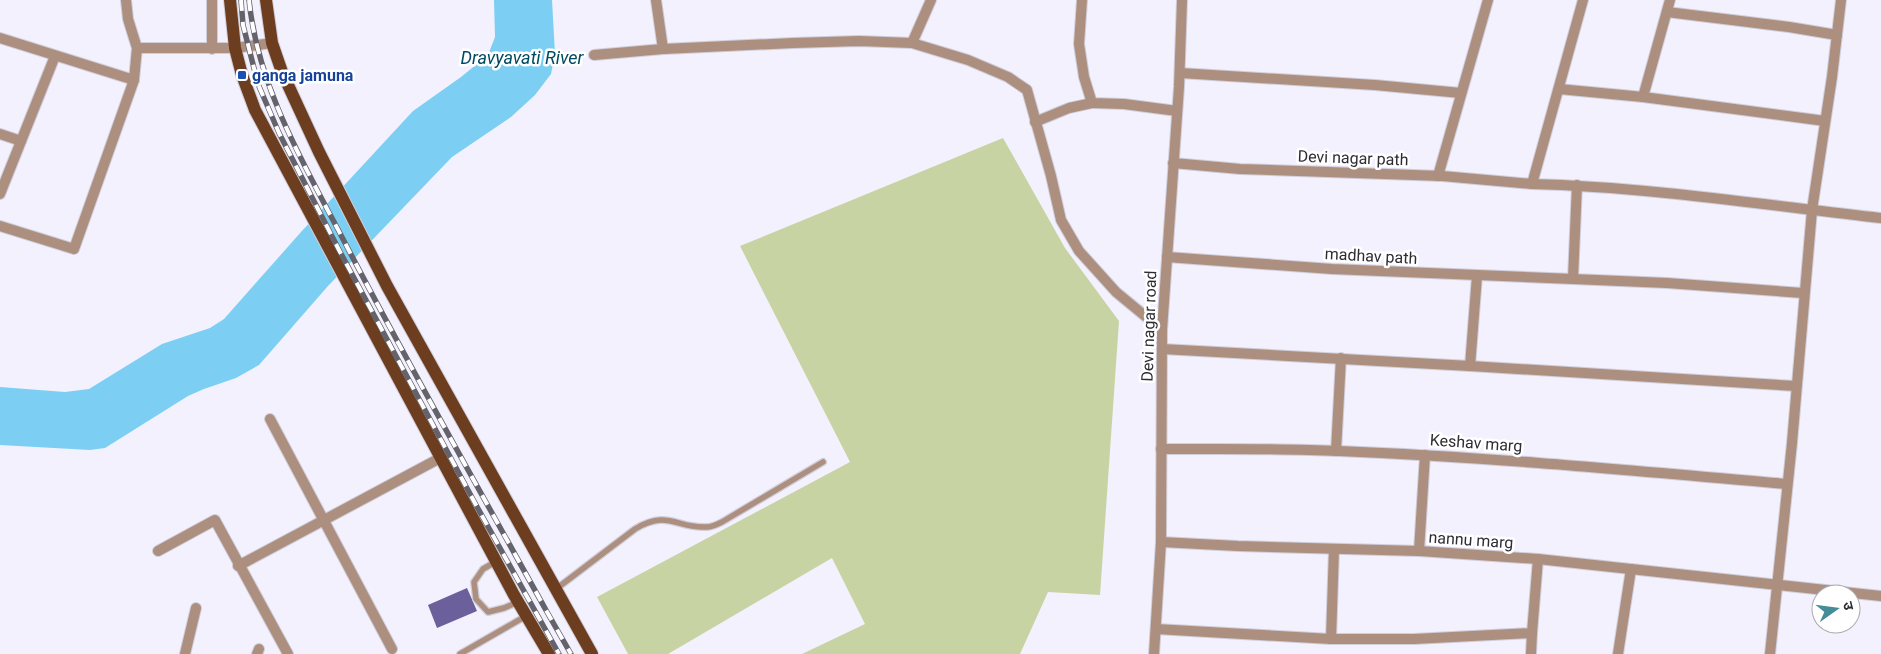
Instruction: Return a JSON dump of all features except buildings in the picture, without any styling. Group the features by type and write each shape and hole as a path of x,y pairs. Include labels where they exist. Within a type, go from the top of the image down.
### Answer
{"main road":[{"path":"230,0 235,48 242,75 256,110 284,166 442,457 518,602 549,654"},
{"path":"266,0 272,43 282,72 319,152 388,286 592,654"}],"street":[{"path":"0,226 74,249 134,80 137,48 128,19 126,0"},
{"path":"212,0 212,48"},
{"path":"656,0 663,49"},
{"path":"912,43 931,0"},
{"path":"1082,0 1079,44 1084,77 1092,103"},
{"name":"Devi nagar road","path":"1154,654 1161,542 1162,330 1180,73 1182,0"},
{"path":"1438,176 1488,0"},
{"path":"1532,184 1583,0"},
{"path":"1643,97 1670,0"},
{"path":"1770,654 1812,210 1841,0"},
{"path":"1667,12 1789,27 1836,35"},
{"path":"0,38 134,80"},
{"path":"594,56 663,49 859,41 912,43 968,60 1008,77 1027,90 1061,220 1079,251 1116,292 1162,330"},
{"path":"137,48 235,48 272,43"},
{"path":"0,194 55,56"},
{"path":"1180,73 1375,85 1461,93"},
{"path":"1559,89 1643,97 1825,121"},
{"path":"1035,122 1069,108 1092,103 1124,104 1177,111"},
{"path":"0,134 21,141"},
{"name":"Devi nagar path","path":"1173,163 1240,169 1438,176 1532,184 1577,185 1660,192 1881,218"},
{"path":"1573,279 1577,185"},
{"name":"madhav path","path":"1167,257 1332,269 1667,283 1803,293"},
{"path":"1470,366 1477,276"},
{"path":"1162,349 1796,386"},
{"path":"1336,450 1341,358"},
{"path":"270,419 392,649"},
{"name":"Keshav marg","path":"1161,449 1336,450 1615,468 1787,484"},
{"path":"1419,551 1425,455"},
{"path":"238,566 442,457"},
{"path":"158,551 215,520 238,566 288,654"},
{"name":"nannu marg","path":"1161,542 1419,551 1538,559 1881,596"},
{"path":"1331,639 1334,549"},
{"path":"1531,654 1538,559"},
{"path":"1618,654 1631,569"},
{"path":"185,654 196,608"},
{"path":"1156,629 1331,639 1414,639 1532,633"}],"lane":[{"path":"556,589 645,523 667,520 709,527 722,522 823,462"},
{"path":"496,561 483,569 474,582 476,599 488,612 518,602"},
{"path":"460,654 526,616"}],"green space":[{"path":"1003,138 1065,248 1119,321 1100,595 1048,592 1020,654 802,654 865,624 832,558 668,654 628,654 597,597 850,462 740,246"}],"water":[{"name":"Dravyavati River","path":"494,0 552,0 555,54 551,74 535,95 511,117 452,157 328,286 259,365 236,378 188,396 105,448 90,450 0,445 0,387 65,392 89,389 162,344 210,328 224,319 301,232 413,111 488,55 495,37"}],"railway":[{"path":"241,0 243,25 258,84 279,133 339,250 476,505 559,654"},
{"path":"249,0 254,32 272,95 299,154 419,381 571,654"}],"place":[{"name":"ganga jamuna","path":"242,75"}]}
